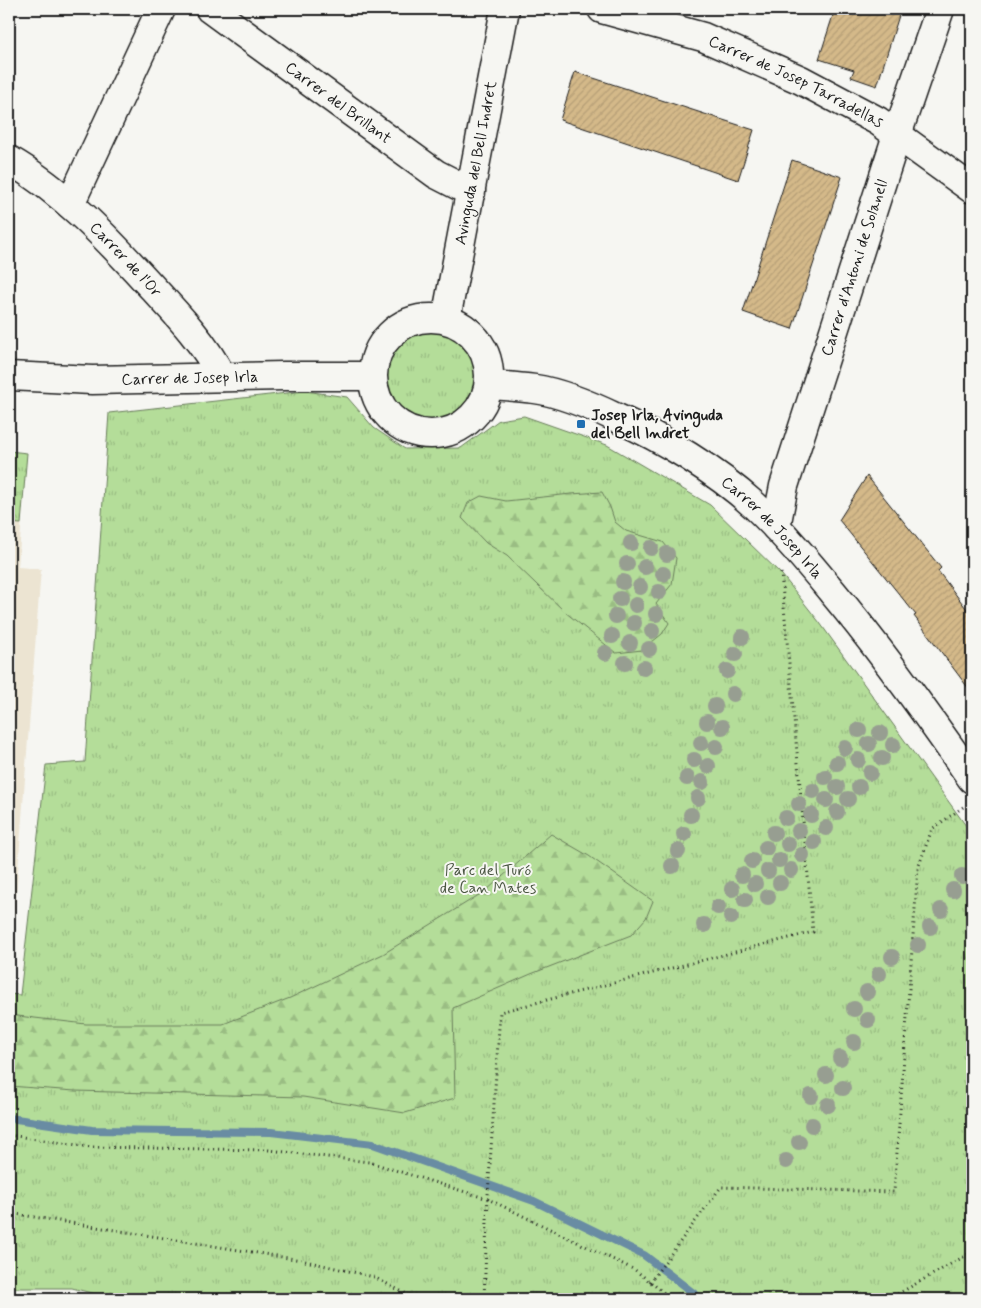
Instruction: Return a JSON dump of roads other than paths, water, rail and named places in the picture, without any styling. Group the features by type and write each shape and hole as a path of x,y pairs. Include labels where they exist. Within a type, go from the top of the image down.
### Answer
{"street":[{"path":"70,204 161,9"},
{"name":"Carrer del Brillant","path":"210,9 436,174 471,192"},
{"name":"Avinguda del Bell Indret","path":"446,318 505,9"},
{"name":"Carrer de Josep Tarradellas","path":"602,9 702,37 801,80 878,121 972,189"},
{"name":"Carrer d'Antoni de Solanell","path":"776,527 784,486 897,135 940,9"},
{"name":"Carrer de l'Or","path":"9,160 26,170 70,204 116,249 187,325 216,365 222,377"},
{"path":"416,318 446,318 466,327 476,338 487,355 490,368 490,385 481,408 467,423 454,430 423,434 404,428 391,419 379,402 372,376 376,356 390,334 406,322 416,318"},
{"name":"Carrer de Josep Irla","path":"9,376 92,380 372,376"},
{"name":"Carrer de Josep Irla","path":"490,385 536,389 588,405 646,431 685,454 754,505 776,527 864,630 929,715 972,780"}],"waterway":[{"path":"9,1118 92,1130 271,1132 373,1144 534,1201 644,1255 701,1299"}],"place":[{"name":"Josep Irla, Avinguda del Bell Indret","path":"581,424"}],"park label":[{"name":"Parc del Turó de Can Mates","path":"488,879"}]}
